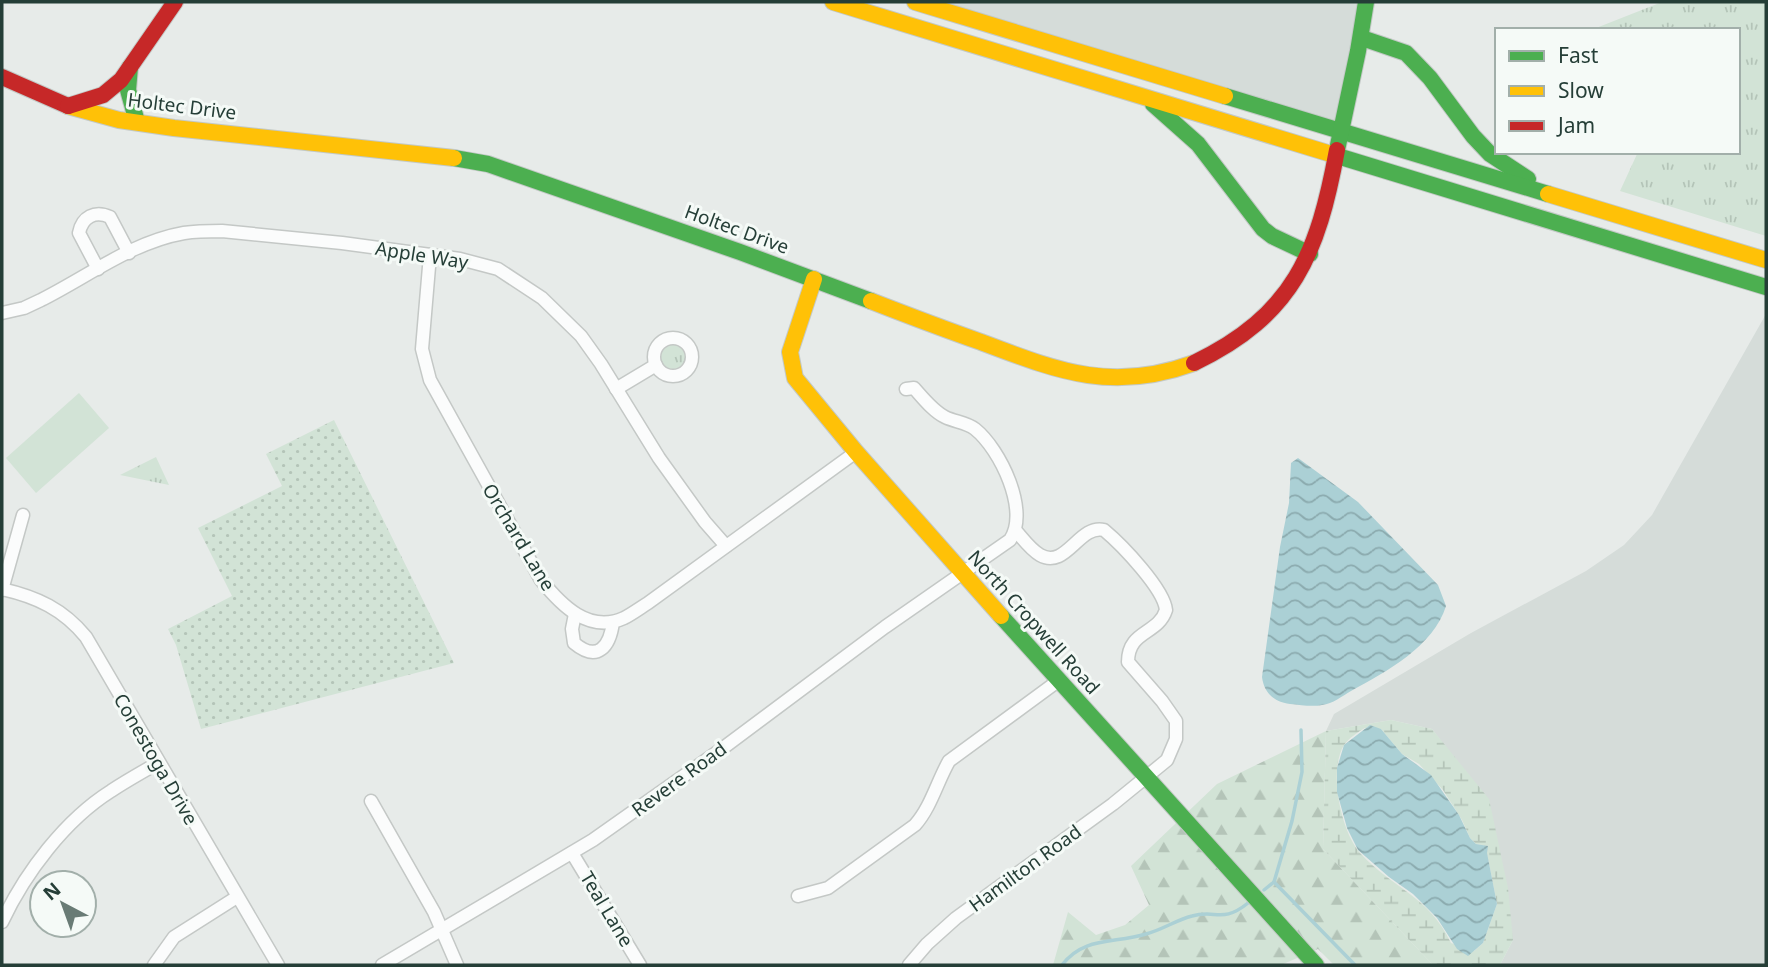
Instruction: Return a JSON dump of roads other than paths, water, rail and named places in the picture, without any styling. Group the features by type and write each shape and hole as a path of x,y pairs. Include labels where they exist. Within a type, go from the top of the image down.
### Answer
{"main road":[{"path":"68,106 103,94 121,80 175,2"},
{"path":"833,2 1766,287"},
{"path":"915,2 1766,260"},
{"name":"Holtec Drive","path":"2,77 68,106 93,114 137,122 488,164 616,207 1044,366 1090,377 1137,377 1161,373 1206,359 1261,321 1289,289 1310,254 1320,228 1362,38 1366,2"},
{"path":"1362,38 1406,53 1412,58 1473,136 1510,168 1531,181 1575,197 1582,204"},
{"path":"130,67 128,90 137,122"},
{"path":"1144,97 1198,144 1263,229 1310,254"},
{"name":"North Cropwell Road","path":"814,279 790,352 795,378 962,573 1316,965"}],"street":[{"path":"98,269 79,233 81,225 89,216 99,214 110,217 130,253"},
{"name":"Apple Way","path":"2,313 24,308 130,253 166,237 185,233 222,230 460,258 498,269 542,298 581,336 659,458 705,522 726,546"},
{"name":"Orchard Lane","path":"430,254 422,349 430,380 541,580 563,605 575,614 600,623 613,622"},
{"path":"616,389 656,365"},
{"path":"906,389 914,388 943,416 968,424 984,438 1008,479 1017,512 1016,531"},
{"path":"575,614 572,636 574,643 586,651 594,652 607,645 611,638 613,622 625,618 675,586 856,452"},
{"path":"2,589 23,514"},
{"name":"Hamilton Road","path":"909,965 927,944 956,918 1113,804 1167,760 1174,747 1176,721 1128,662 1129,649 1133,642 1164,617 1166,610 1162,596 1104,530 1094,529 1088,532 1055,558 1038,554 1016,531"},
{"name":"Revere Road","path":"382,965 572,853 648,803 885,627 1010,540 1016,531"},
{"name":"Conestoga Drive","path":"2,589 46,603 74,623 96,653 278,965"},
{"path":"798,896 828,888 915,825 926,813 949,761 1058,681"},
{"path":"2,922 37,864 72,824 110,791 158,763"},
{"path":"371,801 424,893 457,965"},
{"name":"Teal Lane","path":"572,853 640,965"},
{"path":"154,965 174,937 237,897"}],"water":[{"path":"1298,458 1358,502 1438,585 1446,606 1431,633 1407,656 1337,700 1318,706 1279,701 1268,692 1262,677 1280,547 1289,503 1291,463"},
{"path":"1370,725 1381,729 1402,754 1431,775 1459,815 1470,838 1476,844 1488,846 1497,904 1483,943 1468,956 1457,949 1437,918 1413,894 1358,850 1347,828 1337,792 1337,768 1344,745"}],"waterway":[{"path":"1274,882 1292,821 1302,772 1301,730"},
{"path":"1274,882 1355,965"},
{"path":"1264,890 1274,882"},
{"path":"1062,965 1080,949 1090,945 1146,934 1200,914 1232,913 1248,903"}]}
